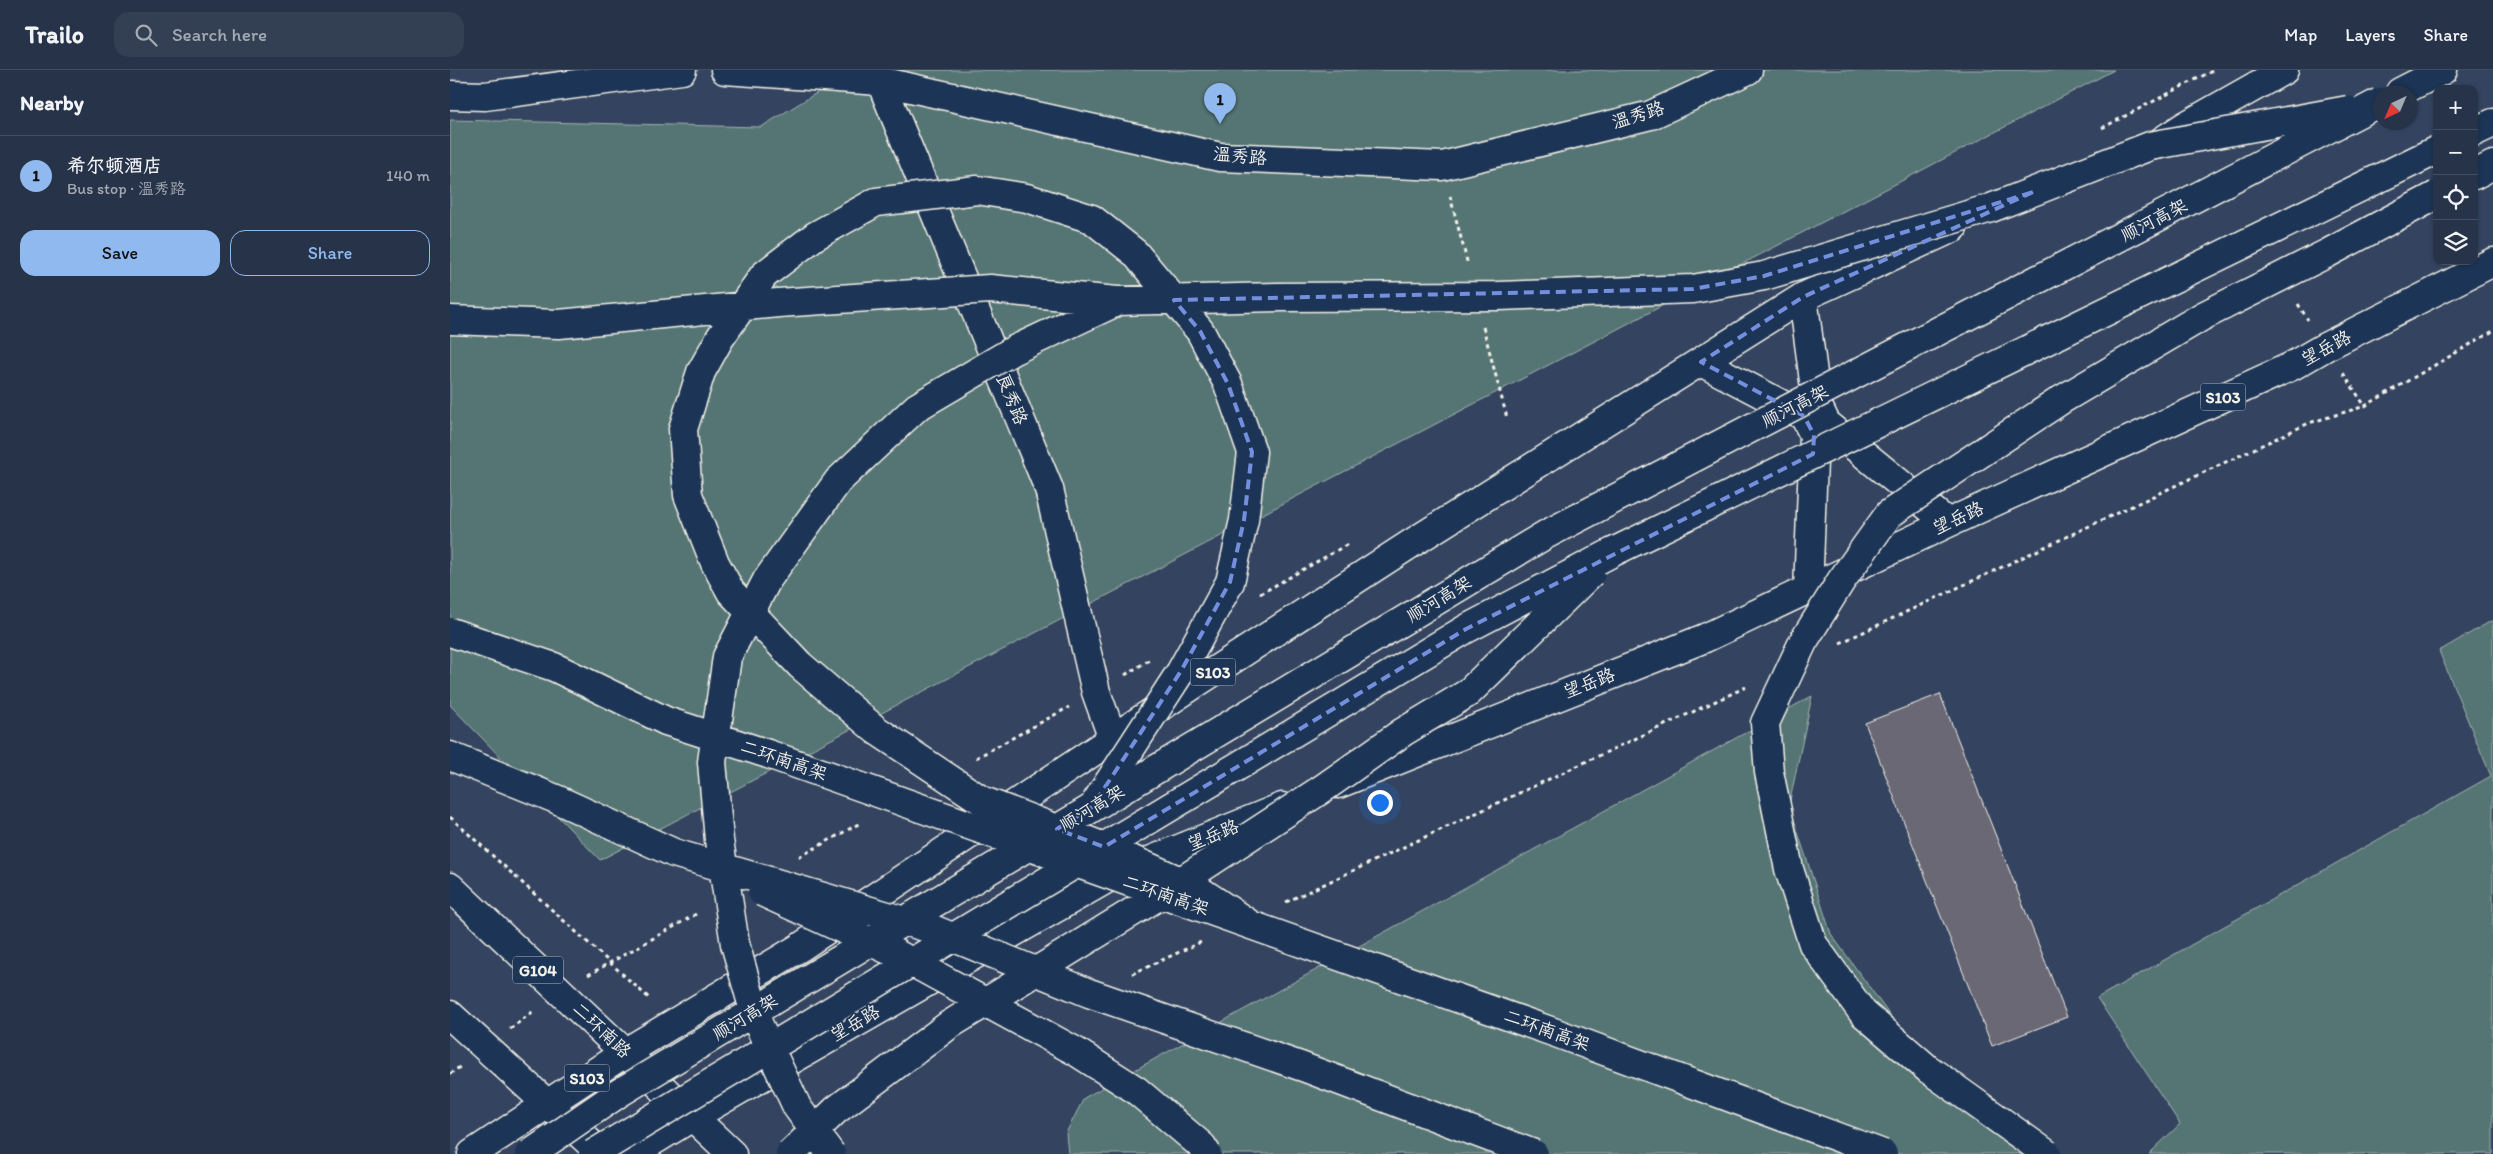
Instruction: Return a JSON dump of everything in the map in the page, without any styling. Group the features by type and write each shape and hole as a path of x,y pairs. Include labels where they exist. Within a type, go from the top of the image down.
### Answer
{"main road":[{"path":"450,95 485,96 682,70"},
{"name":"温秀路","path":"725,70 878,75 1220,157 1442,166 1651,115 1748,70"},
{"name":"S103","path":"472,1154 626,1052 799,948 1412,543 1803,297 2106,158 2152,148 2185,126 2284,70"},
{"name":"顺河高架","path":"2414,85 2443,70"},
{"name":"良秀路","path":"878,75 1049,489 1096,692 1113,739"},
{"path":"450,320 559,324 778,303 990,289 1118,301 1278,297 1498,296 1693,289 1764,276 1991,208 2150,146 2373,103"},
{"name":"顺河高架","path":"530,1154 619,1093 1545,535 2373,107"},
{"path":"2478,130 2493,123"},
{"path":"593,1154 1466,629 1613,552 2433,152"},
{"path":"2478,173 2493,165"},
{"path":"1092,807 1181,671 1230,582 1244,520 1252,452 1228,384 1200,331 1135,254 1092,219 1027,198 977,190 876,202 815,236 764,275 720,338 701,372 684,429 687,486 688,496 715,563 731,592 800,665 876,730 982,800 1099,845 1196,888 1251,925"},
{"path":"2047,1154 1928,1069 1863,1013 1813,944 1789,869 1769,772 1766,723 1802,642 1841,581 1889,514 2060,400 2202,316 2328,254 2433,197"},
{"name":"望岳路","path":"692,1116 1110,877 1577,687 1705,638 1808,591 1948,522 2292,366 2324,347 2493,262"},
{"path":"1803,297 1817,404 1826,423 1948,522"},
{"path":"831,1154 797,1107 757,1021 735,944 719,840 712,762 727,657 767,580 838,481 917,407 1014,350 1118,301"},
{"path":"1701,362 1804,416 1814,435 1808,591"},
{"path":"790,1154 836,1110 949,1025 1160,894 1325,787 1403,732 1468,693 1613,552"},
{"name":"二环南高架","path":"450,632 554,667 666,720 768,754 1556,1033 1883,1154"},
{"path":"450,756 556,799 895,953 1075,1051 1136,1090 1202,1146 1207,1154"},
{"path":"674,853 935,930 1089,993 1303,1067 1534,1154"},
{"name":"二环南路","path":"450,887 732,1154"},
{"path":"450,1015 602,1154"},
{"name":"S103","path":"632,1154 692,1116"}],"path":[{"path":"1838,644 2309,423 2365,406 2493,331"},
{"path":"1277,906 1748,686"},
{"path":"450,817 675,1023"},
{"path":"1123,978 1205,940"}],"highlighted area":[{"path":"2033,192 1803,297 1701,362 1804,416 1814,435 1813,454 1466,629 1104,847 1057,829 1092,807 1181,671 1230,582 1244,520 1252,452 1228,384 1200,331 1174,300 1693,289 1764,276"}],"green space":[{"path":"854,70 2114,70 600,860 450,705 450,120 761,127"},
{"path":"2493,620 2493,1154 2149,1154 2180,1124 2097,998 2491,776 2439,651"},
{"path":"1812,696 1789,805 1831,934 1946,1093 2026,1154 1068,1154 1066,1133 1084,1098"}],"building":[{"path":"1940,694 2067,1017 1992,1046 1865,723"}],"place":[{"name":"希尔顿酒店","path":"1220,124"}]}
